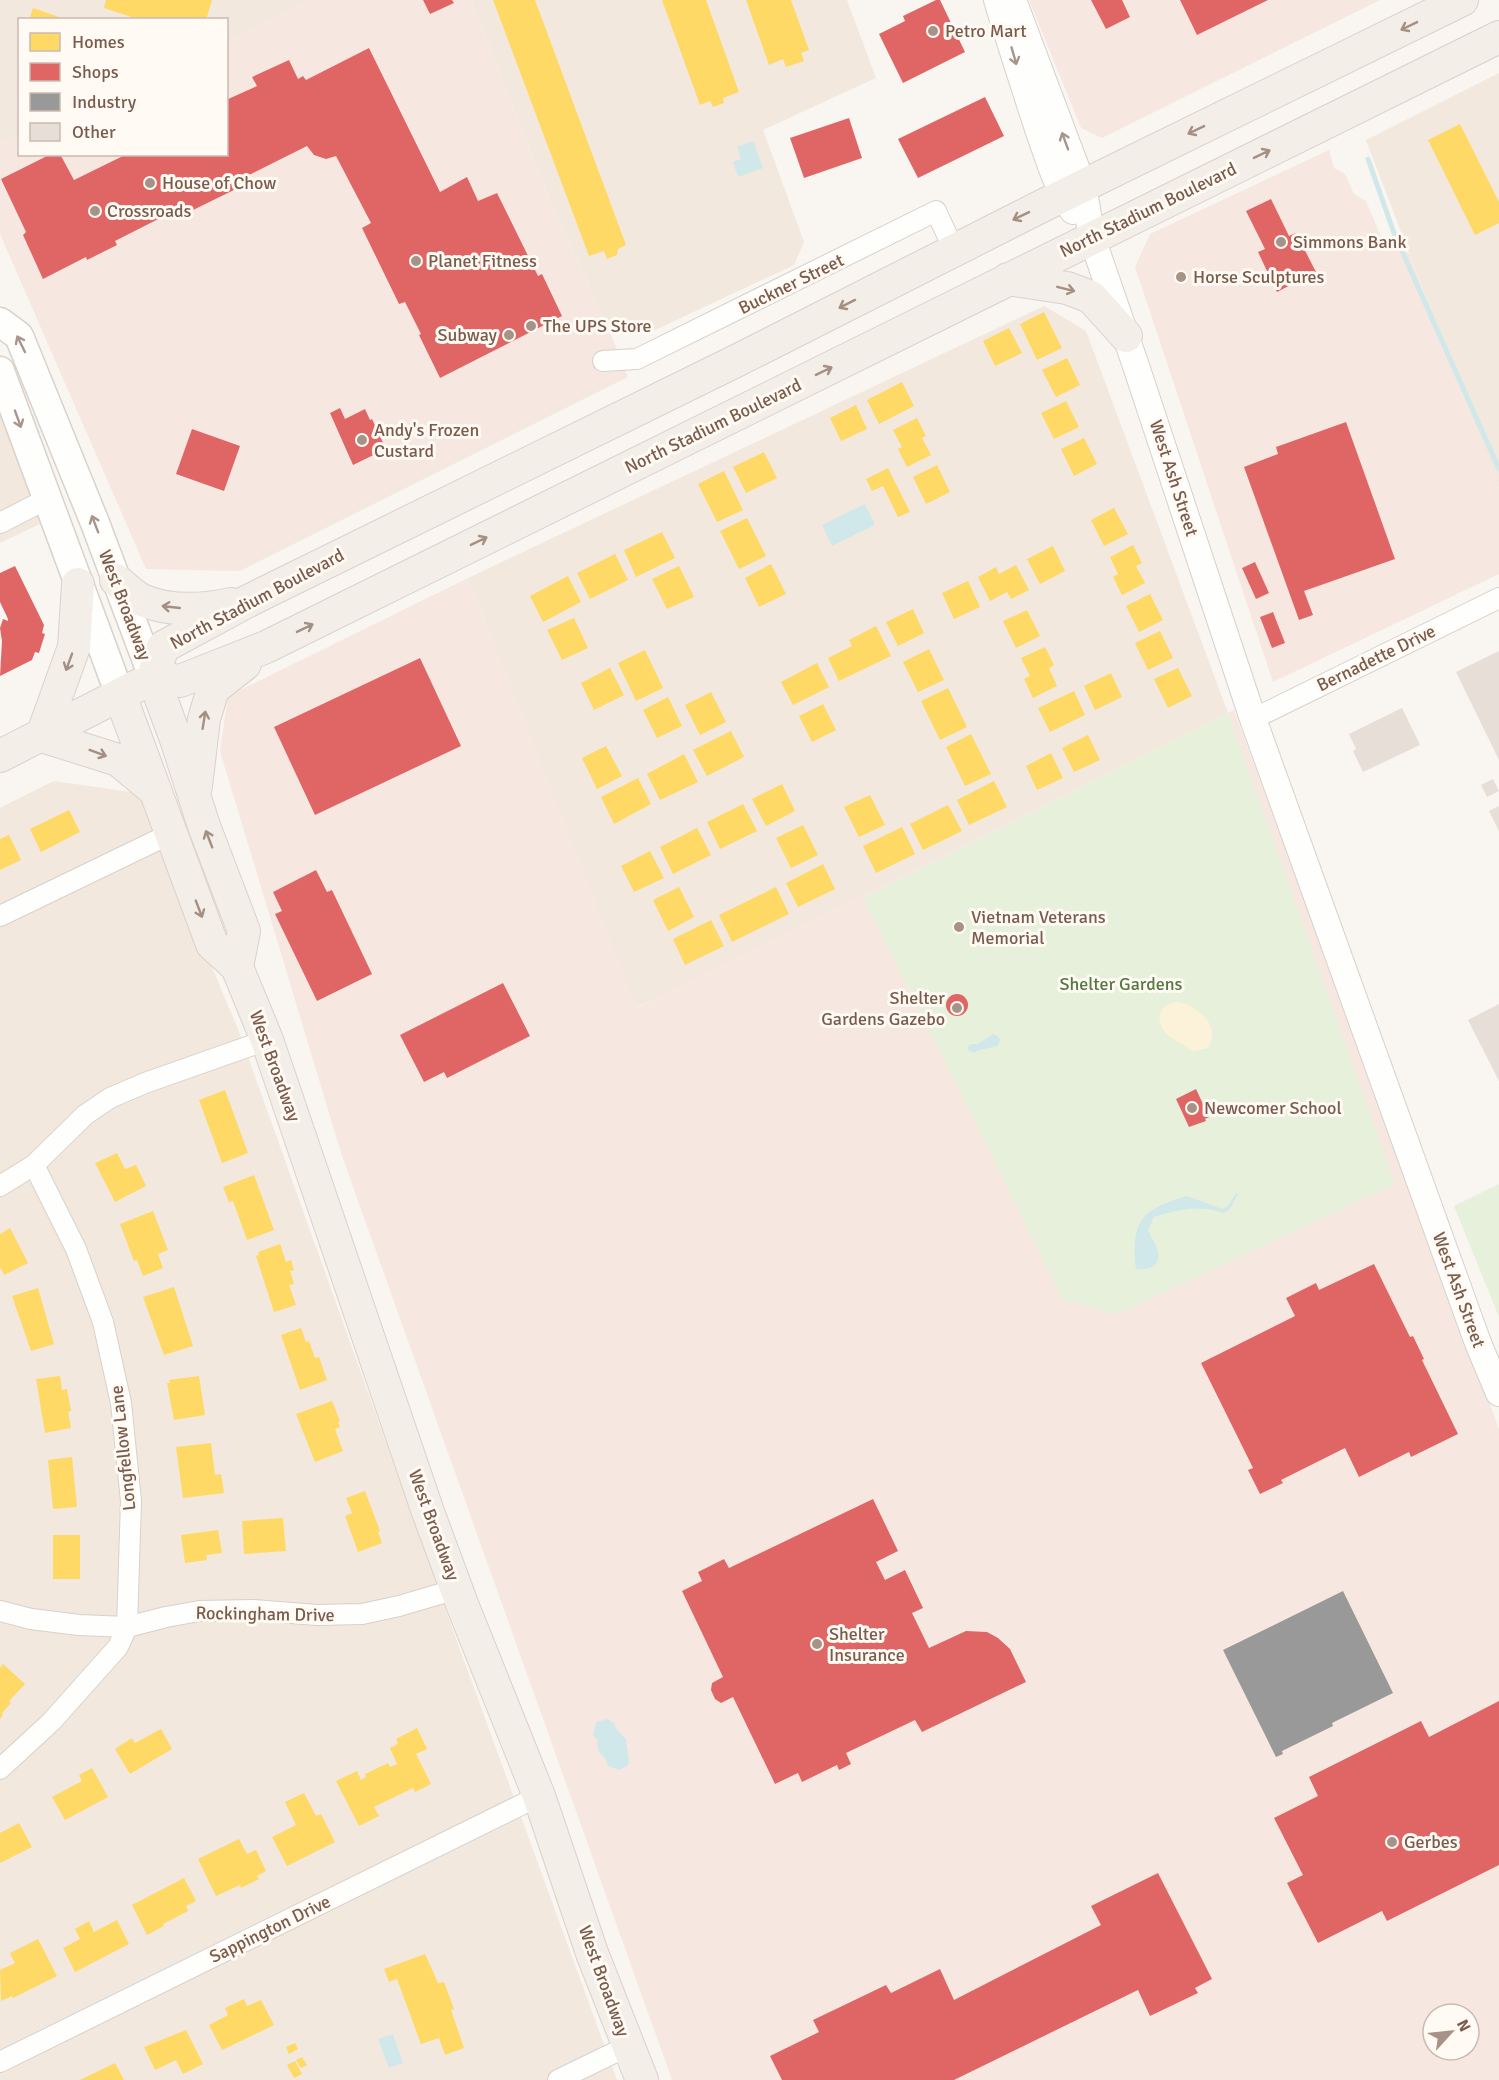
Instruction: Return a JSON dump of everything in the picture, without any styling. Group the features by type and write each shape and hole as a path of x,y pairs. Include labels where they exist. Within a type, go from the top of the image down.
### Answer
{"main road":[{"name":"North Stadium Boulevard","path":"1462,0 250,600 164,647 153,677 180,681 266,647 1499,37"},
{"path":"1008,279 1067,288 1091,297 1126,336"},
{"name":"West Broadway","path":"0,322 19,336 153,677 244,931 237,967"},
{"name":"West Broadway","path":"0,371 212,944 237,967 267,1040 425,1501 457,1589 539,1796 592,1953 642,2080"},
{"path":"116,580 140,599 163,607 214,608 250,600"},
{"path":"42,735 75,647 78,584"},
{"path":"195,799 204,719 213,689 266,647"},
{"path":"0,756 153,677"},
{"path":"42,735 118,760 154,789"}],"street":[{"name":"West Ash Street","path":"997,0 1020,78 1073,191 1092,238 1253,719 1478,1343 1499,1393"},
{"name":"West Ash Street","path":"1013,0 1035,54 1065,141 1073,191"},
{"name":"Buckner Street","path":"603,361 637,359 936,211 954,250"},
{"path":"0,523 47,499"},
{"name":"Bernadette Drive","path":"1253,719 1499,598"},
{"path":"0,916 170,834"},
{"path":"0,1186 34,1165 85,1115 110,1098 267,1040"},
{"name":"Longfellow Lane","path":"0,1769 52,1721 118,1647 127,1627 131,1501 121,1403 99,1312 76,1249 34,1165"},
{"name":"Rockingham Drive","path":"0,1611 31,1619 79,1625 127,1627 199,1611 253,1610 317,1615 362,1614 457,1589"},
{"name":"Sappington Drive","path":"0,2062 539,1796"},
{"path":"558,2080 628,2046"}],"shaded area":[{"path":"0,0 309,0 228,41 228,18 18,18 18,135 0,144"},
{"name":"Crossroads","path":"309,0 471,0 556,215 605,320 628,377 240,571 146,569 0,234 0,144 18,135 18,156 228,156 228,41"},
{"path":"471,0 847,0 876,78 763,130 804,242 794,265 655,330 605,320 556,215"},
{"path":"1029,0 1380,0 1102,138 1081,128"},
{"path":"1499,73 1499,489 1366,140"},
{"path":"1329,150 1334,168 1345,174 1354,194 1366,201 1384,244 1409,253 1499,489 1499,574 1273,682 1135,267 1150,234"},
{"path":"1044,306 1086,331 1228,713 863,898 636,1008 468,578"},
{"path":"0,414 42,523 0,543"},
{"name":"Shelter Insurance","path":"468,578 637,1008 1234,710 1499,1429 1499,2080 672,2080 342,1156 220,751 228,696"},
{"path":"54,781 138,793 238,1029 617,2080 0,2080 0,808"}],"green space":[{"name":"Shelter Gardens","path":"1228,713 1395,1184 1122,1312 1108,1314 1082,1303 1064,1302 863,898"},
{"path":"1499,1184 1499,1317 1454,1206"}],"sand":[{"path":"1178,1002 1193,1008 1206,1018 1212,1032 1212,1040 1208,1048 1193,1051 1165,1032 1160,1022 1161,1012 1167,1005"}],"water":[{"path":"753,141 763,168 738,177 733,162 741,159 737,147"},
{"path":"865,504 875,525 832,546 822,525"},
{"path":"993,1034 1000,1039 998,1046 974,1053 968,1050 970,1044 978,1044"},
{"path":"1236,1193 1238,1194 1230,1209 1223,1213 1197,1208 1154,1217 1148,1230 1157,1249 1158,1261 1149,1268 1136,1269 1135,1239 1142,1219 1149,1212 1187,1196 1222,1209 1228,1206"},
{"path":"608,1719 626,1739 629,1762 627,1766 619,1770 608,1766 605,1758 598,1751 597,1740 593,1735 596,1722"},
{"path":"393,2034 403,2063 389,2068 378,2039"}],"building: Homes":[{"path":"106,0 212,0 207,18 134,18 104,8"},
{"path":"493,0 535,0 626,245 618,249 617,255 607,259 604,251 589,256"},
{"path":"662,0 706,0 739,92 723,98 724,103 713,107 710,101 700,105"},
{"path":"746,0 791,0 809,50 801,53 804,61 786,67 783,59 769,65"},
{"path":"33,8 62,18 30,18"},
{"path":"1460,124 1499,202 1499,223 1475,235 1428,140"},
{"path":"1044,312 1062,348 1037,360 1020,324"},
{"path":"1009,328 1022,353 995,366 983,341"},
{"path":"1067,358 1080,385 1056,397 1042,370"},
{"path":"902,382 914,406 879,424 867,400"},
{"path":"1066,401 1079,427 1054,439 1041,413"},
{"path":"856,405 867,429 841,441 830,418"},
{"path":"917,418 926,436 922,438 931,455 907,467 898,449 902,447 893,430"},
{"path":"1084,438 1097,464 1074,476 1061,449"},
{"path":"764,452 777,478 746,493 733,467"},
{"path":"937,465 950,492 926,504 913,477"},
{"path":"888,468 910,512 898,517 883,486 872,491 866,479"},
{"path":"724,471 743,510 717,522 698,484"},
{"path":"1114,508 1128,534 1104,546 1091,520"},
{"path":"747,518 766,556 739,569 720,531"},
{"path":"662,532 675,558 636,577 624,550"},
{"path":"1133,545 1142,563 1136,566 1145,583 1122,595 1113,577 1118,574 1110,557"},
{"path":"1053,546 1065,571 1040,584 1027,559"},
{"path":"615,554 628,580 590,599 577,573"},
{"path":"771,564 786,594 759,607 745,578"},
{"path":"1016,565 1029,590 1011,599 1007,592 990,601 978,577 996,567 999,574"},
{"path":"679,566 694,597 667,609 652,579"},
{"path":"568,576 581,602 543,622 530,596"},
{"path":"968,581 980,607 954,619 942,593"},
{"path":"1150,594 1163,620 1139,632 1126,606"},
{"path":"913,609 924,633 898,646 886,622"},
{"path":"1027,610 1040,636 1016,648 1003,621"},
{"path":"574,618 588,648 562,660 547,630"},
{"path":"876,626 891,656 839,681 828,658 852,646 849,640"},
{"path":"1160,631 1173,658 1148,670 1135,643"},
{"path":"1045,647 1054,665 1049,668 1057,686 1033,698 1024,679 1030,676 1021,658"},
{"path":"929,649 944,680 918,692 903,662"},
{"path":"645,650 663,688 636,701 618,663"},
{"path":"817,663 829,687 793,705 781,682"},
{"path":"610,668 624,695 594,710 581,683"},
{"path":"1178,668 1192,696 1168,708 1154,679"},
{"path":"1111,673 1122,697 1095,710 1084,686"},
{"path":"948,688 967,727 940,740 921,701"},
{"path":"1074,691 1085,715 1050,732 1038,708"},
{"path":"711,692 726,722 700,735 685,705"},
{"path":"668,697 682,726 657,738 643,710"},
{"path":"823,704 836,730 812,742 799,716"},
{"path":"731,731 744,757 707,776 693,750"},
{"path":"971,734 991,774 965,786 946,747"},
{"path":"1088,735 1100,760 1074,772 1062,748"},
{"path":"606,746 622,776 597,789 582,758"},
{"path":"1051,753 1063,778 1037,790 1026,766"},
{"path":"684,754 698,782 660,800 647,774"},
{"path":"638,778 651,804 614,824 601,797"},
{"path":"994,781 1007,807 969,825 957,800"},
{"path":"782,784 795,811 766,826 752,799"},
{"path":"870,795 885,825 859,837 844,807"},
{"path":"743,804 757,831 720,849 707,822"},
{"path":"948,805 962,831 923,850 910,824"},
{"path":"69,810 80,832 41,852 30,829"},
{"path":"803,825 818,855 791,868 776,838"},
{"path":"902,827 915,854 876,873 863,846"},
{"path":"697,828 711,855 673,874 660,847"},
{"path":"9,835 21,860 0,870 0,839"},
{"path":"650,851 664,878 634,892 621,866"},
{"path":"823,864 835,889 798,907 786,883"},
{"path":"679,887 694,917 668,931 653,900"},
{"path":"776,887 789,914 732,942 719,915"},
{"path":"711,920 724,946 685,965 673,939"},
{"path":"225,1090 248,1153 222,1163 199,1100"},
{"path":"117,1153 125,1169 136,1165 146,1186 115,1202 95,1163"},
{"path":"254,1175 274,1230 247,1240 233,1201 229,1202 223,1187"},
{"path":"153,1211 168,1250 158,1254 163,1268 143,1276 137,1260 134,1261 120,1224"},
{"path":"10,1228 28,1263 4,1275 0,1267 0,1234"},
{"path":"280,1244 286,1262 291,1260 294,1270 290,1271 294,1284 289,1285 296,1305 274,1312 256,1256 259,1255 258,1252"},
{"path":"174,1287 193,1346 164,1355 143,1297"},
{"path":"38,1288 54,1344 31,1351 12,1296"},
{"path":"301,1328 315,1358 319,1357 327,1380 300,1390 281,1335"},
{"path":"60,1376 62,1390 67,1389 71,1428 45,1433 36,1379"},
{"path":"199,1376 205,1415 174,1420 167,1383 170,1383 169,1380"},
{"path":"332,1401 340,1421 338,1422 340,1427 335,1429 343,1451 315,1462 296,1414"},
{"path":"211,1443 215,1475 221,1474 224,1493 183,1498 176,1447"},
{"path":"72,1457 77,1507 53,1509 48,1460"},
{"path":"365,1491 380,1531 378,1532 382,1543 358,1552 345,1516 352,1513 346,1498"},
{"path":"283,1518 286,1551 244,1554 242,1521"},
{"path":"218,1530 222,1553 206,1555 207,1560 185,1563 181,1535"},
{"path":"53,1535 80,1535 80,1579 53,1579"},
{"path":"3,1664 25,1684 9,1701 11,1703 0,1719 0,1668"},
{"path":"417,1728 427,1749 416,1754 431,1784 415,1792 413,1788 374,1807 379,1816 359,1826 336,1781 357,1771 361,1780 366,1777 365,1774 388,1763 390,1767 397,1764 390,1748 398,1744 396,1739"},
{"path":"161,1729 172,1749 130,1774 115,1749 132,1738 135,1743"},
{"path":"92,1768 108,1797 65,1820 52,1797 82,1781 79,1775"},
{"path":"304,1793 316,1816 321,1814 335,1842 287,1866 272,1837 296,1825 285,1802"},
{"path":"19,1823 32,1847 0,1863 0,1833"},
{"path":"239,1839 247,1854 256,1850 266,1871 257,1876 259,1879 241,1888 240,1885 216,1896 198,1859"},
{"path":"184,1878 196,1901 186,1906 188,1911 147,1935 132,1905"},
{"path":"117,1920 129,1944 75,1972 63,1948 80,1939 75,1929 89,1921 94,1932"},
{"path":"38,1939 57,1976 13,1998 12,1996 1,2001 0,1970 15,1963 10,1953"},
{"path":"425,1954 438,1983 444,1982 464,2048 445,2055 439,2038 421,2044 397,1979 389,1982 384,1969"},
{"path":"244,1999 247,2006 261,2000 274,2025 222,2050 209,2025 228,2015 225,2008"},
{"path":"186,2030 203,2064 183,2074 176,2060 155,2070 144,2047"},
{"path":"295,2043 298,2049 289,2054 286,2047"},
{"path":"302,2057 307,2065 301,2068 296,2060"},
{"path":"295,2061 302,2074 294,2078 287,2065"},
{"path":"115,2063 124,2080 80,2080"}],"building: Shops":[{"path":"423,0 452,0 454,3 430,14"},
{"path":"940,0 965,52 903,83 879,34 905,21 903,16"},
{"path":"1091,0 1122,0 1130,17 1106,29"},
{"path":"1180,0 1268,0 1197,35"},
{"name":"Crossroads","path":"369,48 440,192 467,177 478,201 497,193 538,276 542,274 562,316 440,378 405,302 399,304 362,228 371,223 336,156 326,159 314,155 307,146 241,179 244,185 185,214 182,207 115,241 117,245 87,260 86,257 43,279 23,235 26,232 1,179 47,156 61,156 74,180 123,156 228,156 228,99 257,86 252,77 289,60 298,79 303,76 306,80"},
{"path":"985,97 1004,136 918,178 898,139"},
{"path":"849,118 862,158 804,178 790,138"},
{"name":"Simmons Bank","path":"1271,199 1289,236 1296,233 1316,272 1277,292 1258,252 1265,249 1246,211"},
{"name":"Andy's Frozen Custard","path":"340,408 345,419 365,409 386,449 353,465 330,413"},
{"path":"1346,422 1395,559 1304,591 1313,615 1299,620 1244,467 1278,454 1276,447"},
{"path":"192,429 240,446 224,491 176,474"},
{"path":"1255,562 1269,593 1256,599 1242,568"},
{"path":"15,566 44,625 42,633 45,634 39,653 35,652 32,660 0,676 2,641 0,628 3,619 8,621 8,619 0,602 0,573"},
{"path":"1273,612 1285,643 1272,648 1260,617"},
{"path":"420,658 461,746 315,815 274,727"},
{"path":"316,870 327,892 332,890 372,974 317,1001 275,914 282,911 273,892"},
{"path":"503,983 530,1036 447,1078 444,1072 424,1082 400,1035"},
{"name":"Shelter Gardens Gazebo","path":"957,994 965,997 968,1005 965,1013 957,1016 949,1013 946,1005 949,997"},
{"name":"Newcomer School","path":"1196,1089 1209,1117 1205,1119 1206,1121 1189,1127 1176,1099"},
{"path":"1374,1264 1410,1337 1413,1336 1424,1359 1422,1360 1458,1434 1411,1457 1409,1452 1359,1477 1345,1448 1281,1480 1283,1483 1260,1494 1248,1470 1253,1468 1201,1363 1295,1316 1286,1298 1316,1283 1319,1290"},
{"name":"Shelter Insurance","path":"873,1499 898,1551 876,1562 885,1580 905,1570 923,1608 912,1613 929,1648 966,1631 987,1632 1010,1649 1026,1682 922,1732 915,1720 846,1753 851,1764 839,1770 837,1765 802,1782 798,1773 775,1784 733,1697 721,1703 715,1699 711,1690 712,1683 723,1677 682,1591 702,1581 698,1572 724,1559 729,1568"},
{"name":"Gerbes","path":"1499,1701 1499,1865 1387,1921 1382,1911 1318,1943 1287,1883 1303,1875 1274,1818 1318,1796 1309,1777 1421,1721 1429,1737"},
{"path":"1158,1873 1212,1979 1195,1988 1198,1993 1150,2016 1138,1990 954,2080 782,2080 770,2056 819,2032 813,2020 886,1985 891,1993 940,1969 954,2000 1101,1925 1091,1906"}],"building: Industry":[{"path":"1343,1591 1393,1693 1332,1723 1333,1726 1282,1751 1283,1754 1276,1757 1223,1650"}],"building: Other":[{"path":"1499,651 1499,760 1456,672"},
{"path":"1402,708 1420,745 1363,772 1353,751 1356,749 1349,734"},
{"path":"1493,779 1499,791 1487,797 1481,785"},
{"path":"1499,806 1499,831 1489,811"},
{"path":"1499,1004 1499,1081 1468,1020"}],"waterway":[{"path":"1368,159 1394,233 1499,469"}],"place":[{"name":"Petro Mart","path":"933,31"},
{"name":"House of Chow","path":"150,183"},
{"name":"Crossroads","path":"95,211"},
{"name":"Simmons Bank","path":"1281,242"},
{"name":"Planet Fitness","path":"416,261"},
{"name":"Horse Sculptures","path":"1181,277"},
{"name":"The UPS Store","path":"531,326"},
{"name":"Subway","path":"509,335"},
{"name":"Andy's Frozen Custard","path":"362,440"},
{"name":"Vietnam Veterans Memorial","path":"959,927"},
{"name":"Shelter Gardens Gazebo","path":"957,1008"},
{"name":"Newcomer School","path":"1192,1108"},
{"name":"Shelter Insurance","path":"817,1644"},
{"name":"Gerbes","path":"1392,1842"}]}
